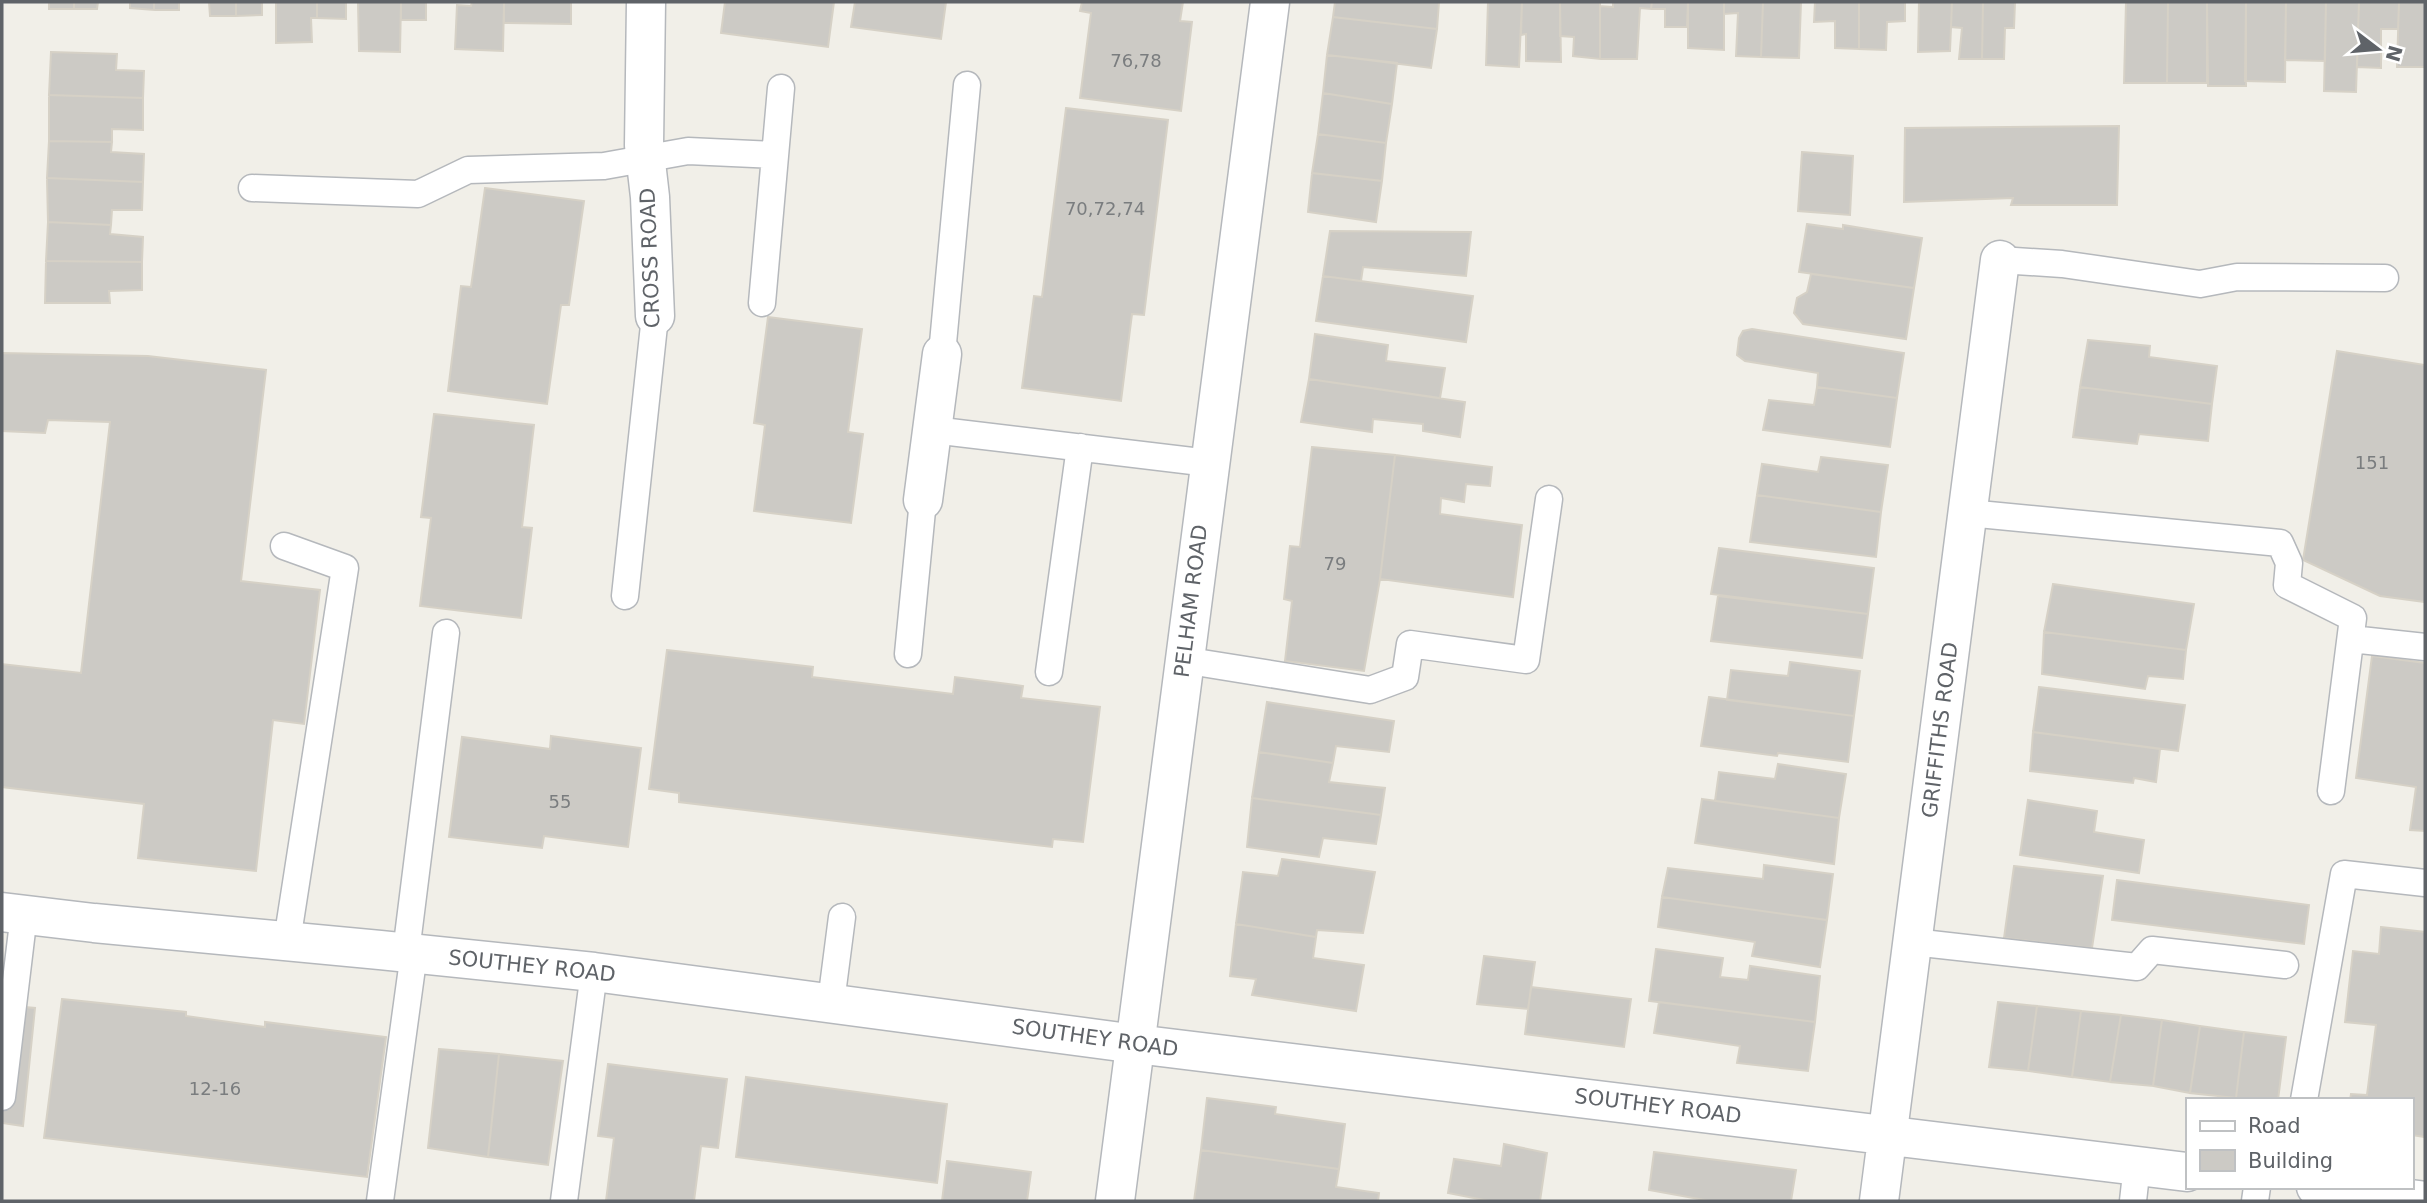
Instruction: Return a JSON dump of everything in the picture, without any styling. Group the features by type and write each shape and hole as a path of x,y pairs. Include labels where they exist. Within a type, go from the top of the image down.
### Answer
{"street":[{"name":"CROSS ROAD","path":"646,2 645,160 650,197 655,316"},
{"name":"PELHAM ROAD","path":"1115,1201 1270,2"},
{"name":"GRIFFITHS ROAD","path":"1879,1201 2000,260"},
{"path":"923,499 942,354"},
{"name":"SOUTHEY ROAD","path":"13,913 594,972 1136,1044 1887,1134 2135,1183 2186,1172"},
{"path":"2332,1189 2425,1201"}],"lane":[{"path":"942,354 967,85"},
{"path":"762,303 781,88"},
{"path":"252,188 418,194 468,170 604,166 688,151 775,155"},
{"path":"2000,260 2062,264 2200,284 2236,277 2385,278"},
{"name":"CROSS ROAD","path":"625,596 655,316"},
{"path":"933,430 1209,463"},
{"path":"1049,673 1080,447"},
{"path":"908,654 923,499"},
{"path":"1183,660 1370,690 1405,677 1410,644 1526,660 1549,499"},
{"path":"1968,513 2280,543 2288,563 2287,585 2353,618 2330,791"},
{"path":"284,545 345,568 287,941"},
{"path":"380,1201 446,633"},
{"path":"2351,639 2425,647"},
{"path":"2304,1098 2344,874 2425,883"},
{"path":"2,1097 13,913"},
{"path":"831,1002 842,917"},
{"path":"1913,942 2137,967 2152,950 2285,965"},
{"path":"564,1201 594,972"}],"building":[{"path":"49,2 74,2 74,9 49,9"},
{"path":"74,2 98,2 97,9 74,9"},
{"path":"130,2 154,2 154,10 130,8"},
{"path":"154,2 179,2 179,10 154,10"},
{"path":"209,2 236,2 236,16 210,16"},
{"path":"236,2 262,2 262,15 236,16"},
{"path":"276,2 317,2 317,18 311,18 312,42 276,43"},
{"path":"317,2 346,2 346,19 317,18"},
{"path":"358,2 401,2 400,52 359,51"},
{"path":"401,2 426,2 426,20 401,20"},
{"path":"472,2 504,2 503,51 455,49 457,5 471,6"},
{"path":"504,2 571,2 571,24 504,23"},
{"path":"725,2 834,2 828,47 721,33"},
{"path":"855,2 946,2 941,39 851,27"},
{"path":"1082,2 1183,2 1180,21 1192,22 1181,111 1080,98 1091,13 1080,11"},
{"path":"1335,2 1439,2 1437,29 1333,17"},
{"path":"1488,2 1522,2 1519,67 1486,65"},
{"path":"1522,2 1560,2 1561,62 1526,61 1526,34 1521,35"},
{"path":"1560,2 1600,2 1600,59 1573,56 1574,37 1560,36"},
{"path":"1613,2 1652,2 1651,9 1640,8 1637,59 1600,59 1600,6 1613,7"},
{"path":"1652,2 1688,2 1687,27 1665,27 1665,9 1651,9"},
{"path":"1688,2 1724,2 1724,50 1688,48"},
{"path":"1724,2 1763,2 1761,57 1736,56 1738,13 1724,14"},
{"path":"1763,2 1801,2 1799,58 1761,57"},
{"path":"1815,2 1859,2 1859,49 1835,48 1835,21 1814,22"},
{"path":"1859,2 1905,2 1905,21 1887,22 1886,50 1859,49"},
{"path":"1919,2 1952,2 1950,51 1918,52"},
{"path":"1952,2 1983,2 1982,59 1959,59 1962,28 1951,27"},
{"path":"1983,2 2015,2 2014,28 2005,28 2004,59 1982,59"},
{"path":"2126,2 2168,2 2167,83 2124,83"},
{"path":"2168,2 2207,2 2207,83 2167,83"},
{"path":"2207,2 2246,2 2246,86 2208,86"},
{"path":"2246,2 2286,2 2285,82 2245,81"},
{"path":"2286,2 2326,2 2325,61 2285,60"},
{"path":"2326,2 2359,2 2356,92 2324,91"},
{"path":"2359,2 2399,2 2398,29 2381,29 2381,68 2357,67"},
{"path":"2399,2 2425,2 2425,67 2397,67"},
{"path":"1333,17 1437,29 1431,68 1327,55"},
{"path":"51,52 117,54 116,70 144,71 143,98 49,95"},
{"path":"1327,55 1397,63 1392,104 1323,93"},
{"path":"1323,93 1392,104 1386,143 1318,134"},
{"path":"49,95 143,98 143,130 112,129 112,142 49,141"},
{"path":"1066,108 1168,120 1144,315 1132,314 1121,401 1022,388 1034,296 1042,297"},
{"path":"2119,126 2117,205 2011,205 2013,198 1904,202 1905,128"},
{"path":"1318,134 1386,143 1382,181 1312,173"},
{"path":"49,141 112,142 111,152 144,154 143,182 47,178"},
{"path":"1802,152 1853,156 1850,215 1798,211"},
{"path":"1312,173 1382,181 1376,222 1308,212"},
{"path":"47,178 143,182 142,210 112,210 111,225 48,222"},
{"path":"485,188 584,201 569,305 561,305 547,404 448,391 461,286 471,287"},
{"path":"48,222 111,225 110,234 143,237 142,262 46,261"},
{"path":"1807,224 1843,229 1843,225 1922,238 1914,288 1799,272"},
{"path":"1330,231 1471,232 1466,276 1363,267 1361,281 1323,276"},
{"path":"46,261 142,262 142,290 109,291 110,303 45,303"},
{"path":"1811,274 1914,288 1906,339 1803,324 1794,313 1797,298 1807,292"},
{"path":"1323,276 1473,296 1466,342 1316,321"},
{"path":"768,317 862,329 848,432 863,434 851,523 754,511 765,425 754,423"},
{"path":"1752,329 1904,353 1897,398 1817,387 1818,373 1745,361 1737,355 1739,338 1743,331"},
{"path":"1315,334 1388,345 1386,361 1445,368 1440,398 1309,379"},
{"path":"2088,340 2150,346 2149,357 2217,366 2212,404 2080,387"},
{"path":"2337,351 2425,365 2425,602 2380,596 2303,560"},
{"path":"2,353 148,356 266,370 241,581 320,590 304,724 273,720 256,871 138,858 144,804 2,787 2,664 81,673 110,422 48,420 45,433 2,431"},
{"path":"1309,379 1465,402 1460,437 1423,431 1423,424 1373,419 1372,432 1301,422"},
{"path":"1817,387 1897,398 1890,447 1763,430 1769,400 1814,405"},
{"path":"2080,387 2212,404 2208,441 2139,434 2137,444 2073,437"},
{"path":"434,414 534,425 522,527 532,528 521,618 420,606 431,518 421,517"},
{"path":"1312,447 1395,455 1380,579 1364,671 1285,661 1292,601 1284,599 1290,546 1300,547"},
{"path":"1395,455 1492,467 1490,486 1466,484 1464,502 1441,498 1440,514 1522,525 1513,597 1380,579"},
{"path":"1821,457 1888,465 1881,512 1757,495 1762,464 1818,472"},
{"path":"1757,495 1881,512 1876,557 1750,542"},
{"path":"1719,548 1874,568 1868,614 1711,594"},
{"path":"2053,584 2194,604 2186,650 2044,632"},
{"path":"1718,596 1868,614 1862,658 1711,641"},
{"path":"2044,632 2186,650 2183,679 2148,676 2145,689 2042,674"},
{"path":"667,650 813,667 812,677 953,694 955,677 1023,686 1021,698 1100,707 1083,842 1053,839 1052,847 679,802 679,793 649,789"},
{"path":"2372,656 2425,663 2425,831 2410,830 2416,787 2356,778"},
{"path":"1790,662 1860,671 1854,716 1727,700 1731,670 1788,676"},
{"path":"2039,687 2185,705 2178,751 2033,732"},
{"path":"1709,697 1854,716 1848,762 1701,746"},
{"path":"1267,702 1394,721 1389,752 1336,746 1333,763 1259,752"},
{"path":"2033,732 2160,749 2156,782 2134,778 2133,783 2030,771"},
{"path":"551,736 641,748 628,847 544,836 542,848 449,837 462,737 550,749"},
{"path":"1259,752 1333,763 1329,782 1385,788 1381,815 1252,798"},
{"path":"1778,764 1846,774 1839,818 1715,801 1719,772 1775,779"},
{"path":"1252,798 1381,815 1376,844 1323,838 1319,857 1247,847"},
{"path":"1702,799 1839,818 1834,864 1695,843"},
{"path":"2028,800 2097,811 2094,832 2144,840 2139,873 2020,855"},
{"path":"1282,859 1375,872 1363,933 1317,930 1316,937 1236,924 1243,872 1278,876"},
{"path":"1764,865 1833,874 1827,920 1662,897 1668,868 1763,879"},
{"path":"2014,866 2103,876 2092,948 2004,938"},
{"path":"2117,880 2309,905 2304,944 2112,920"},
{"path":"1662,897 1827,920 1820,967 1752,956 1755,942 1658,927"},
{"path":"1236,924 1316,937 1313,958 1364,965 1356,1011 1252,995 1256,979 1230,976"},
{"path":"2381,927 2425,932 2425,1137 2413,1135 2413,1098 2350,1098 2351,1094 2367,1095 2376,1025 2345,1022 2353,951 2379,954"},
{"path":"1656,949 1723,958 1720,977 1748,980 1750,966 1820,976 1815,1022 1649,1001"},
{"path":"1484,956 1535,962 1528,1009 1477,1004"},
{"path":"1531,987 1631,999 1624,1047 1525,1034"},
{"path":"62,999 186,1012 186,1016 265,1027 265,1022 386,1037 367,1177 44,1138"},
{"path":"1659,1002 1815,1022 1808,1071 1737,1063 1740,1046 1654,1033"},
{"path":"1998,1002 2037,1006 2028,1071 1989,1067"},
{"path":"2,1005 35,1008 23,1126 2,1123"},
{"path":"2037,1006 2081,1011 2072,1077 2028,1071"},
{"path":"2081,1011 2121,1015 2110,1082 2072,1077"},
{"path":"2121,1015 2162,1020 2153,1086 2110,1082"},
{"path":"2162,1020 2200,1026 2190,1093 2153,1086"},
{"path":"2200,1026 2244,1032 2236,1098 2190,1093"},
{"path":"2244,1032 2286,1037 2278,1098 2236,1098"},
{"path":"439,1049 499,1054 488,1157 428,1148"},
{"path":"499,1054 563,1061 548,1165 488,1157"},
{"path":"608,1064 727,1079 718,1148 701,1146 694,1201 606,1201 614,1138 598,1136"},
{"path":"746,1077 947,1104 937,1183 736,1157"},
{"path":"1207,1098 1276,1107 1275,1114 1345,1124 1339,1169 1201,1150"},
{"path":"1504,1144 1547,1153 1540,1201 1489,1201 1448,1193 1454,1159 1501,1166"},
{"path":"1201,1150 1339,1169 1336,1187 1379,1193 1378,1201 1194,1201"},
{"path":"1654,1152 1796,1170 1791,1201 1710,1201 1649,1190"},
{"path":"947,1161 1031,1172 1027,1201 942,1201"}]}
